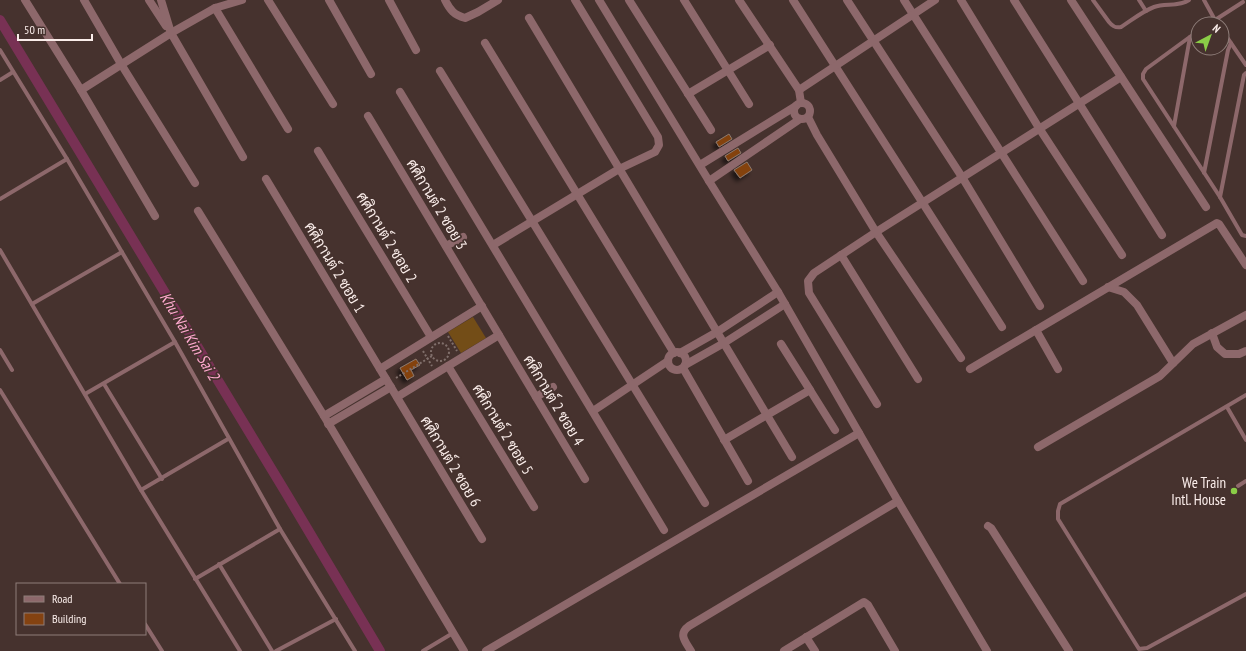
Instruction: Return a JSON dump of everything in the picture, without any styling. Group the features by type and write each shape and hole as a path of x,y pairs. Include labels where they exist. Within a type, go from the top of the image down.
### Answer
{"street":[{"path":"25,0 81,90 155,216"},
{"path":"84,0 121,64 195,183"},
{"path":"149,0 171,34 243,157"},
{"path":"162,0 171,34"},
{"path":"81,90 121,64 220,5 242,0"},
{"path":"268,0 333,104"},
{"path":"329,0 371,74"},
{"path":"389,0 416,50"},
{"path":"445,0 451,11 456,16 465,18 498,0"},
{"path":"493,245 619,169 654,152 659,146 658,138 575,0"},
{"path":"599,0 778,292 898,501 987,651"},
{"path":"629,0 711,130"},
{"path":"684,0 749,104"},
{"path":"740,0 799,90 799,104 794,112 800,119"},
{"path":"793,0 1002,327"},
{"path":"847,0 962,177 1040,306"},
{"path":"904,0 1000,153 1083,281"},
{"path":"799,90 935,0"},
{"path":"961,0 1039,128 1122,255"},
{"path":"1014,0 1162,235"},
{"path":"1071,0 1206,208"},
{"path":"220,5 288,129"},
{"path":"529,18 792,457"},
{"path":"485,42 576,194 677,353 685,358 684,366 748,481"},
{"path":"688,94 770,46"},
{"path":"440,71 705,503"},
{"path":"877,404 809,293 808,281 814,273 876,232 1079,102 1121,77"},
{"path":"400,92 664,530"},
{"path":"700,165 799,104 805,103 809,107 810,114 808,117 817,135 876,232 961,358"},
{"name":"ศศิกานต์ 2 ซอย 3","path":"368,116 499,335"},
{"path":"709,181 800,119 806,119 808,117"},
{"name":"ศศิกานต์ 2 ซอย 2","path":"318,152 431,337"},
{"name":"ศศิกานต์ 2 ซอย 1","path":"266,180 388,383"},
{"path":"198,211 324,416 464,651"},
{"path":"970,369 1216,223 1219,224 1246,265"},
{"path":"446,246 463,237"},
{"path":"841,255 918,379"},
{"path":"1108,287 1124,292 1138,305 1173,363"},
{"path":"593,411 668,361 671,355 717,332 778,292"},
{"path":"668,361 673,369 677,370 724,343 785,304"},
{"path":"380,369 482,306"},
{"path":"1038,447 1160,376 1193,344 1246,315"},
{"path":"1036,330 1058,369"},
{"path":"1212,333 1217,347 1225,354 1239,354 1246,351"},
{"path":"397,397 499,335"},
{"name":"ศศิกานต์ 2 ซอย 4","path":"499,335 585,479"},
{"path":"781,344 835,430"},
{"name":"ศศิกานต์ 2 ซอย 5","path":"448,366 534,507"},
{"path":"324,416 388,383"},
{"path":"328,424 388,383"},
{"name":"ศศิกานต์ 2 ซอย 6","path":"388,383 482,539"},
{"path":"536,397 553,387"},
{"path":"724,440 810,390"},
{"path":"486,651 859,433"},
{"path":"691,651 684,640 683,634 684,630 689,626 898,501"},
{"path":"988,526 1069,651"},
{"path":"784,651 864,602 868,605 895,651"},
{"path":"806,637 815,651"}],"lane":[{"path":"1094,0 1109,22 1115,27 1121,27 1146,11 1172,2 1185,3 1188,0"},
{"path":"1139,0 1146,11"},
{"path":"1204,0 1213,16"},
{"path":"1225,16 1243,2"},
{"path":"1174,126 1190,37"},
{"path":"1190,37 1146,69 1143,74 1143,78 1220,197 1242,235 1246,236"},
{"path":"1231,43 1246,65"},
{"path":"1204,173 1228,50 1231,43"},
{"path":"0,50 67,159 175,342 228,439 280,529 355,651"},
{"path":"0,80 13,72"},
{"path":"1220,197 1246,73"},
{"path":"0,199 67,159"},
{"path":"0,250 141,490 240,651"},
{"path":"32,304 122,252"},
{"path":"85,394 175,342"},
{"path":"0,350 12,370"},
{"path":"104,384 162,479"},
{"path":"0,390 119,583"},
{"path":"1246,395 1060,504 1058,511 1058,519 1140,650 1147,648 1246,594"},
{"path":"1227,407 1246,440"},
{"path":"141,490 228,439"},
{"path":"1238,486 1246,481"},
{"path":"195,579 280,529"},
{"path":"219,564 272,651"},
{"path":"276,651 336,619"},
{"path":"146,626 162,651"},
{"path":"423,651 453,633"}],"path":[{"path":"444,330 461,358"},
{"path":"440,342 447,347 449,352 444,359 438,360 432,356 431,349 435,344 440,342"},
{"path":"447,347 452,344"},
{"path":"419,345 436,373"},
{"path":"388,383 432,356"}],"shaded area":[{"path":"473,317 486,338 461,353 448,332"}],"building":[{"path":"729,134 732,139 719,147 716,142"},
{"path":"738,148 741,153 728,161 725,156"},
{"path":"747,162 752,170 740,178 734,170"},
{"path":"416,359 420,365 411,370 414,376 407,380 400,368"}],"waterway":[{"name":"Khu Nai Kim Sai 2","path":"0,20 380,651"}],"place":[{"name":"We Train Intl. House","path":"1234,491"}]}
